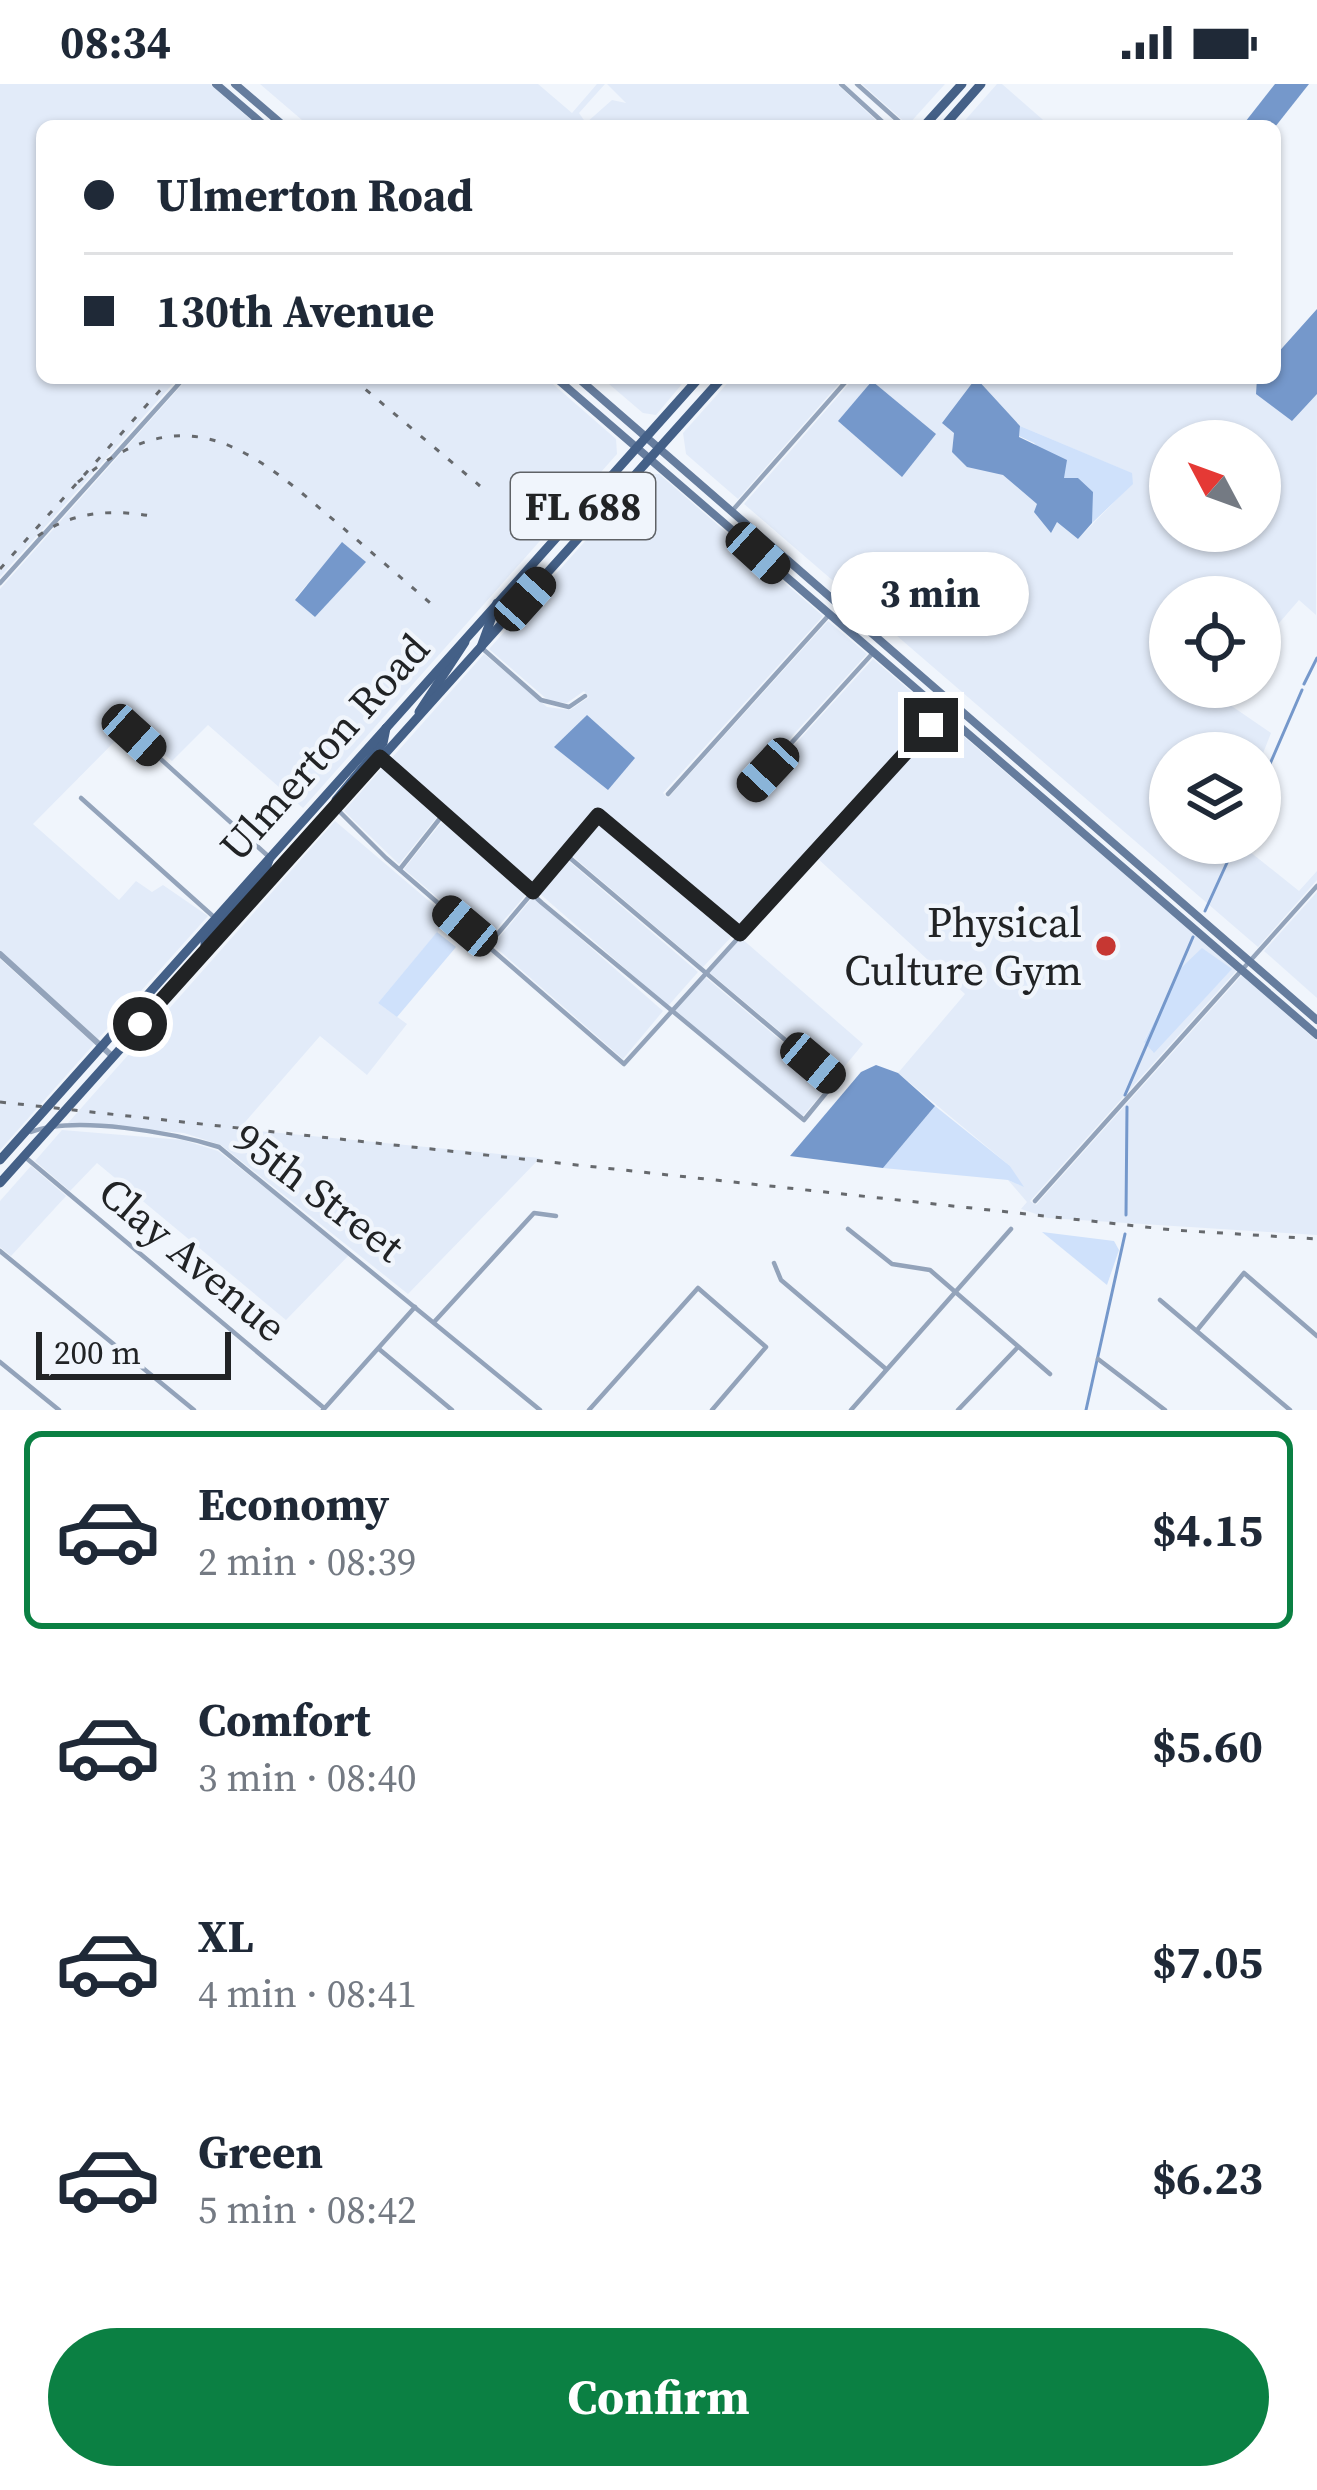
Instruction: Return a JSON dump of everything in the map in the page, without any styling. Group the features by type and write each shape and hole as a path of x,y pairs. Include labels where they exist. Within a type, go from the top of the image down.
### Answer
{"main road":[{"path":"216,84 258,120"},
{"path":"235,84 277,120"},
{"path":"929,120 962,84"},
{"path":"949,120 981,84"},
{"path":"563,384 1317,1035"},
{"path":"585,384 1317,1020"},
{"name":"Ulmerton Road","path":"0,1160 694,384"},
{"name":"Ulmerton Road","path":"0,1183 717,384"},
{"path":"784,578 811,579"},
{"path":"481,647 497,603"},
{"path":"418,716 423,699 461,655 466,637"},
{"path":"940,694 941,713"},
{"path":"941,713 960,716 993,739"},
{"path":"335,808 341,790 383,743 386,728"},
{"path":"206,951 209,936 264,874 269,858"}],"street":[{"path":"842,84 881,120"},
{"path":"857,84 897,120"},
{"path":"0,583 179,384"},
{"path":"732,511 844,384"},
{"path":"668,794 828,616"},
{"path":"481,647 548,704 569,707 585,696"},
{"path":"746,793 872,654"},
{"path":"335,808 624,1064 941,713"},
{"path":"134,735 269,858"},
{"path":"380,757 804,1120 835,1082 564,853"},
{"path":"81,798 215,918"},
{"path":"400,869 445,812"},
{"path":"488,945 598,815 740,934"},
{"path":"1035,1201 1317,886"},
{"path":"0,954 111,1055"},
{"name":"95th Street","path":"20,1137 51,1126 184,1136 219,1147 540,1410"},
{"name":"Clay Avenue","path":"23,1156 324,1409"},
{"path":"435,1321 534,1213 556,1216"},
{"path":"848,1228 892,1264 930,1270 1050,1374"},
{"path":"851,1410 1011,1229"},
{"path":"0,1251 194,1410"},
{"path":"774,1263 782,1280 887,1370"},
{"path":"1197,1330 1244,1274 1317,1336"},
{"path":"589,1410 698,1288 766,1347 712,1410"},
{"path":"1160,1300 1290,1410"},
{"path":"324,1409 417,1306"},
{"path":"961,1409 1018,1348"},
{"path":"379,1349 452,1410"},
{"path":"1098,1359 1160,1408"},
{"path":"0,1362 58,1410"}],"shaded area":[{"path":"0,84 210,84 251,120 36,120 36,384 173,384 0,577"},
{"path":"260,84 538,84 572,113 597,84 605,84 579,113 584,120 302,120"},
{"path":"607,84 837,84 876,120 589,120 612,100 626,103"},
{"path":"862,84 945,84 913,120 902,120"},
{"path":"1002,84 1043,120 965,120"},
{"path":"183,384 553,384 616,439 617,454 303,808 208,725 172,761 130,726 33,824 119,900 136,881 152,892 163,885 208,916 98,1039 0,950 0,589","holes":["343,543 365,562 315,617 296,597"]},
{"path":"609,384 682,384 656,415 643,413"},
{"path":"727,384 839,384 738,499 686,454 683,433"},
{"path":"849,384 974,384 954,433 952,452 1003,475 1037,504 1051,532 1057,521 1078,539 1132,484 1131,473 1020,426 981,384 1257,384 1257,394 1292,420 1317,394 1316,615 1299,600 1281,621 1281,576 1149,576 1149,708 1235,708 1270,732 1149,732 1149,853 744,504"},
{"path":"1020,426 1132,473 1133,484 1092,523 1086,488 1078,478 1064,478 1034,443 1019,436"},
{"path":"659,474 823,616 663,793 668,798 828,621 867,654 741,792 746,798 873,659 936,713 740,929 600,812 533,886 390,760 484,654 547,707 570,710 589,697 584,691 567,703 549,701 489,649 644,475"},
{"path":"942,718 1237,970 1030,1201 1036,1205 1242,975 1317,1041 1317,1235 1048,1218 1021,1209 1027,1202 1008,1180 1022,1186 1010,1166 898,1073 965,994 816,857","holes":["1203,949 1231,970 1153,1052 1144,1041 1181,968"]},
{"path":"385,765 440,813 399,864 344,811"},
{"path":"445,818 528,892 487,940 404,869"},
{"path":"599,820 735,933 703,967 569,853"},
{"path":"335,821 449,918 378,1003 407,1024 367,1075 320,1036 239,1129 540,1158 408,1294 221,1145 184,1133 68,1123"},
{"path":"565,858 698,972 668,1006 538,892"},
{"path":"1162,864 1265,864 1299,891 1317,871 1317,880 1258,947"},
{"path":"1317,892 1317,998 1264,951"},
{"path":"533,897 663,1011 623,1059 493,945"},
{"path":"437,932 456,947 397,1017 378,1003"},
{"path":"741,938 863,1044 835,1078 709,972"},
{"path":"1202,948 1232,969 1154,1053 1144,1042 1181,968"},
{"path":"0,959 94,1044 0,1150"},
{"path":"704,976 831,1083 801,1118 673,1011"},
{"path":"935,1106 1010,1166 1024,1187 1008,1180 883,1168"},
{"path":"62,1130 183,1140 218,1151 350,1254 286,1320 97,1163 70,1191 35,1161"},
{"path":"31,1166 66,1196 11,1256 0,1247 0,1201"},
{"path":"1042,1232 1114,1241 1119,1250 1107,1285"}],"water":[{"path":"1275,84 1309,84 1281,120 1247,120"},
{"path":"1317,309 1317,394 1292,421 1256,394 1257,384 1281,384 1281,349"},
{"path":"869,384 876,384 936,434 902,477 838,421"},
{"path":"971,384 982,384 1020,426 1019,437 1067,460 1064,478 1078,478 1093,492 1092,523 1078,539 1057,522 1051,533 1034,512 1037,504 1003,475 967,467 952,452 954,433 942,423"},
{"path":"342,542 366,562 315,617 295,600"},
{"path":"587,715 635,758 608,790 554,747"},
{"path":"876,1065 898,1073 935,1106 883,1168 790,1156 861,1072"}],"waterway":[{"path":"1304,684 1317,658"},
{"path":"1281,738 1302,690"},
{"path":"1205,911 1226,864"},
{"path":"1125,1095 1193,937"},
{"path":"1126,1215 1127,1107"},
{"path":"1086,1410 1125,1234"}],"railway":[{"path":"0,569 166,384"},
{"path":"359,384 480,486"},
{"path":"78,482 146,442 177,436 206,438 235,448 292,485 436,608"},
{"path":"38,536 81,516 157,517"},
{"path":"0,1102 1173,1230 1317,1239"}],"place":[{"name":"Physical Culture Gym","path":"1106,946"}],"route":[{"path":"140,1024 380,757 533,892 598,815 740,934 931,725"}]}
